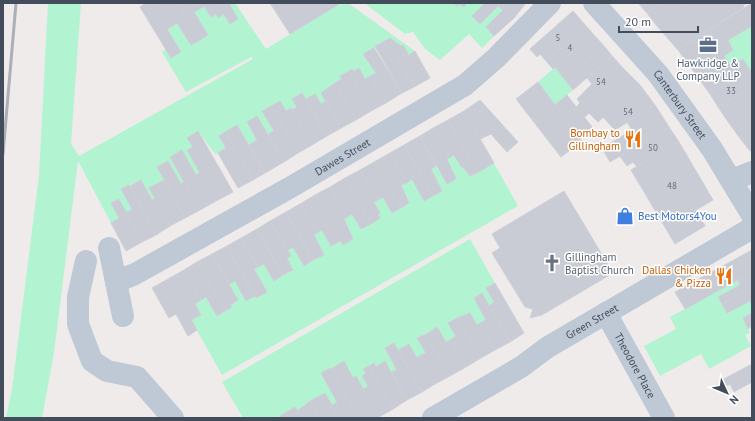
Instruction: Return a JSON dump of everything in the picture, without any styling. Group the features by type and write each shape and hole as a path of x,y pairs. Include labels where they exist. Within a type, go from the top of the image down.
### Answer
{"street":[{"name":"Dawes Street","path":"116,282 135,274 291,187 465,85 496,58 550,3"},
{"name":"Canterbury Street","path":"594,3 658,74 705,137 752,215"},
{"path":"732,180 752,172"},
{"name":"Green Street","path":"433,418 507,376 548,347 752,228"},
{"path":"109,248 123,316"},
{"path":"86,261 78,297 78,324 92,361 107,371 137,377 173,418"},
{"name":"Theodore Place","path":"606,313 664,418"}],"green space":[{"path":"48,3 81,3 71,144 79,156 253,59 251,57 186,92 162,52 166,49 171,58 181,52 167,29 177,23 191,45 208,35 194,12 204,6 211,17 216,14 219,18 224,14 230,24 238,19 229,3 235,3 266,49 338,5 348,3 415,51 409,55 401,46 389,38 375,46 387,67 375,48 363,55 376,73 365,79 359,69 354,71 352,69 340,76 342,79 321,93 326,101 321,104 315,94 306,99 302,93 293,98 297,107 292,110 290,108 286,111 280,101 263,110 274,131 268,134 257,117 247,123 257,140 249,145 237,125 219,136 226,148 215,154 198,131 188,138 193,147 187,150 200,172 196,175 182,151 170,157 184,182 181,184 168,161 157,167 164,180 150,188 155,198 152,200 141,180 121,189 132,209 126,213 111,203 119,218 111,223 78,161 54,353 42,418 6,418 12,389 39,175"},
{"path":"364,3 453,3 457,6 459,4 485,3 480,24 498,6 503,10 486,27 494,36 482,48 469,34 440,60 425,49 413,32 405,34"},
{"path":"752,26 752,68 750,70 743,59 731,66 724,56 733,50 728,40"},
{"path":"555,67 573,90 555,105 538,82"},
{"path":"454,155 462,168 463,167 470,176 494,163 518,206 222,375 191,320 201,314 195,304 206,297 217,316 231,307 230,305 238,300 229,284 235,281 256,298 267,292 254,269 264,264 274,280 293,270 287,258 290,256 287,250 293,247 304,266 323,255 314,235 322,230 331,246 341,241 353,239 344,219 352,214 361,229 380,218 378,214 380,213 374,202 383,197 392,213 409,202 401,185 412,179 424,201 442,191 431,169 436,166 447,184 455,179 447,159"},
{"path":"470,239 495,283 486,288 494,302 489,306 482,293 474,298 486,320 477,325 470,313 449,322 456,336 446,342 437,327 417,338 426,353 417,358 409,344 398,350 394,343 385,349 397,370 392,372 385,361 376,367 364,369 366,373 362,376 368,386 363,389 356,377 353,378 344,362 331,369 329,368 321,373 337,402 332,405 325,393 303,405 304,407 297,411 295,408 277,418 243,418 222,382"},
{"path":"738,280 740,285 718,297 727,313 750,301 752,313 743,318 750,333 745,335 751,346 709,369 701,354 660,376 644,346 676,329 670,317"}],"building":[{"path":"146,3 156,3 171,27 167,29 181,52 171,58 140,7"},
{"path":"156,3 178,3 200,40 191,45 177,23 171,27"},
{"path":"178,3 196,3 200,9 194,12 208,35 200,40"},
{"path":"196,3 217,3 224,14 218,18 216,14 211,17 204,6 200,9"},
{"path":"217,3 229,3 238,19 230,24"},
{"path":"270,3 341,3 290,34"},
{"path":"453,3 467,3 464,7 459,4 457,6"},
{"path":"485,3 501,3 480,24 472,16"},
{"path":"501,3 526,3 514,18 494,36 486,27 503,10 498,6"},
{"path":"638,3 659,3 647,13"},
{"path":"659,3 687,3 657,26 647,13"},
{"path":"687,3 747,3 743,6 744,7 678,50 657,26"},
{"name":"Hawkridge & Company LLP","path":"752,3 752,26 728,40 733,50 724,56 731,66 743,59 750,70 710,94 678,50"},
{"path":"573,11 586,26 546,61 540,54 537,57 530,49"},
{"path":"586,26 593,34 553,69 546,61"},
{"path":"593,34 605,47 565,80 555,67"},
{"path":"390,38 401,46 403,45 409,55 415,51 430,78 414,87 394,51 383,42"},
{"path":"383,42 394,51 414,87 402,93 375,46"},
{"path":"605,47 612,56 573,90 565,80"},
{"path":"374,48 402,93 386,103 370,76 376,73 363,54"},
{"path":"612,56 625,70 580,112 576,107 580,103 577,99 592,84 587,78"},
{"path":"359,68 365,79 370,76 386,103 371,111 349,71 352,69 354,71"},
{"path":"752,68 752,87 718,107 710,94"},
{"path":"625,70 640,85 598,122 589,113 585,117 580,112"},
{"path":"349,71 371,111 356,120 335,83 342,79 340,76"},
{"path":"538,82 582,141 561,157 516,99"},
{"path":"335,83 356,120 341,128 321,93"},
{"path":"640,85 655,105 615,130 603,117"},
{"path":"752,87 752,109 729,123 718,107"},
{"path":"302,93 327,136 312,145 292,110 297,107 292,99"},
{"path":"315,94 321,104 326,101 341,128 327,136 306,99"},
{"path":"567,95 592,127 579,137 555,105"},
{"path":"480,100 518,142 507,152 491,134 480,139 464,111"},
{"path":"280,101 286,111 291,108 312,145 298,153 271,106"},
{"name":"Bombay to Gillingham","path":"655,105 669,127 610,162 602,148 632,130 627,122"},
{"path":"271,106 298,153 284,162 268,134 274,131 262,111"},
{"path":"752,109 752,129 739,137 729,123"},
{"path":"464,111 494,163 477,173 448,120"},
{"path":"257,116 284,162 265,173 249,145 257,140 247,122"},
{"path":"448,120 477,173 470,176 463,167 462,168 454,155 450,157 433,128"},
{"path":"237,125 265,173 253,180 225,132"},
{"path":"669,127 679,142 637,167 633,162 627,166 620,156"},
{"path":"433,128 450,157 447,159 456,179 447,184 420,136"},
{"path":"752,129 752,150 750,151 739,137"},
{"path":"198,131 233,192 216,201 187,150 193,147 187,138"},
{"path":"225,132 253,180 238,188 218,153 226,148 219,136"},
{"path":"420,136 436,166 431,169 442,191 433,196 404,145"},
{"path":"679,142 713,200 696,210 705,226 675,244 631,170"},
{"path":"404,145 433,196 424,201 412,179 407,183 390,153"},
{"path":"182,150 196,175 200,172 216,201 200,210 170,157"},
{"path":"390,153 407,183 401,185 409,203 401,208 374,162"},
{"path":"168,161 181,184 184,182 200,210 185,218 157,167"},
{"path":"374,162 401,208 392,213 383,197 378,200 360,170"},
{"path":"360,170 378,200 374,202 380,213 378,214 380,218 371,224 345,178"},
{"path":"345,178 371,224 361,229 352,214 347,217 330,187"},
{"path":"141,180 152,200 155,198 170,226 156,235 130,186"},
{"path":"164,180 185,218 170,226 149,188"},
{"path":"129,185 156,235 142,242 126,213 132,209 121,189"},
{"path":"330,187 347,217 344,219 353,239 343,245 315,195"},
{"name":"Gillingham Baptist Church","path":"564,191 613,273 542,315 530,318 533,309 525,307 492,253 500,248 492,234"},
{"path":"315,195 341,241 331,246 322,230 317,233 300,204"},
{"path":"119,199 142,242 126,251 111,223 119,218 111,203"},
{"path":"300,204 317,233 314,235 324,255 313,260 286,212"},
{"path":"286,212 313,260 304,266 293,247 287,250 270,221"},
{"path":"270,221 291,256 287,258 293,270 283,275 257,229"},
{"path":"257,229 283,275 274,281 264,264 258,267 241,238"},
{"path":"241,238 258,267 254,269 267,292 256,298 227,246"},
{"path":"227,246 255,296 246,301 235,281 229,284 212,254"},
{"name":"Dallas Chicken & Pizza","path":"752,250 752,272 685,309 675,292"},
{"path":"212,254 238,300 230,305 232,307 225,311 197,262"},
{"path":"197,262 225,311 217,316 206,297 201,300 184,270"},
{"path":"184,270 201,300 195,304 201,315 191,320 168,279"},
{"path":"752,272 752,287 722,304 718,297 740,285 738,280"},
{"path":"168,279 197,330 188,336 176,314 169,318 152,288"},
{"path":"495,283 524,333 510,342 489,306 494,302 486,288"},
{"path":"752,287 752,306 750,301 727,313 722,304"},
{"path":"482,293 510,342 495,350 480,323 486,320 474,298"},
{"path":"470,313 477,325 480,323 495,350 481,358 457,318"},
{"path":"752,313 752,326 748,329 743,318"},
{"path":"457,318 481,358 466,367 450,340 456,336 448,323"},
{"path":"437,327 446,342 450,340 466,367 450,376 426,334"},
{"path":"426,334 450,376 435,384 419,356 426,353 417,338"},
{"path":"394,343 422,392 407,400 392,372 397,370 385,348"},
{"path":"409,344 417,358 419,356 435,384 422,392 398,350"},
{"path":"344,361 353,378 356,376 379,417 358,418 331,369"},
{"path":"385,361 407,400 393,409 369,366 374,363 376,367"},
{"path":"752,364 752,382 734,392 730,384 724,387 720,381"},
{"path":"369,366 393,409 379,417 363,389 368,386 362,376 366,373 363,369"},
{"path":"330,368 358,418 339,418 332,405 337,402 321,373"},
{"path":"325,393 339,418 320,418 310,401"},
{"path":"310,401 320,418 302,418 297,411"},
{"path":"295,407 302,418 281,418 280,416"}],"railway":[{"path":"3,154 16,3"}],"place":[{"name":"Hawkridge & Company LLP","path":"708,45"},
{"name":"Bombay to Gillingham","path":"633,139"},
{"name":"Best Motors4You","path":"625,216"},
{"name":"Gillingham Baptist Church","path":"552,263"},
{"name":"Dallas Chicken & Pizza","path":"724,276"}]}
